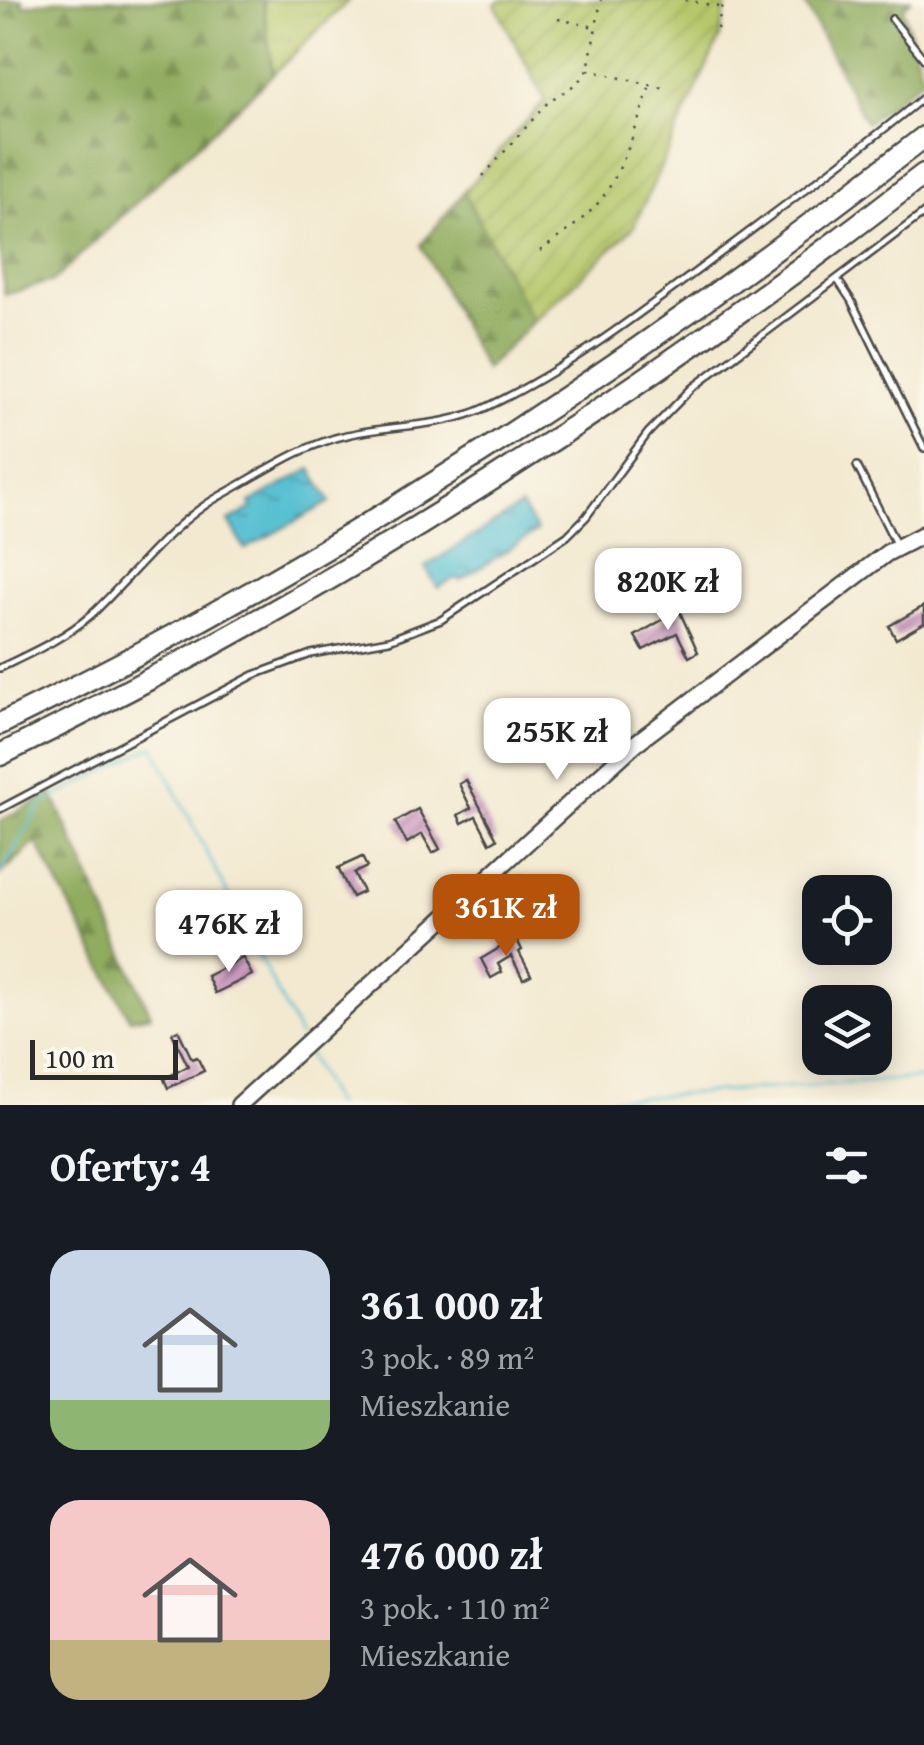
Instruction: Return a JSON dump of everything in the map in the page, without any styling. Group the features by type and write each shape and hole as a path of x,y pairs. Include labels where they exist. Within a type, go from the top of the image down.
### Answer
{"highway":[{"path":"0,724 236,601 415,496 682,318 924,137"},
{"path":"0,755 294,600 494,479 699,341 924,174"}],"street":[{"path":"239,1105 636,743 897,546 924,534"}],"lane":[{"path":"892,19 924,59"},
{"path":"0,668 64,635 89,616 198,511 294,456 348,434 472,413 537,379 686,279 850,158 924,97"},
{"path":"0,809 254,675 312,654 403,636 441,620 567,536 671,408 924,213"},
{"path":"837,279 924,448"},
{"path":"857,466 897,546"}],"path":[{"path":"483,176 549,101 576,84 588,70 601,0"},
{"path":"686,0 722,7"},
{"path":"718,29 723,0"},
{"path":"558,19 596,28"},
{"path":"588,70 663,88"},
{"path":"540,252 572,228 604,196 635,133 650,86"}],"green space":[{"path":"0,0 22,0 23,6 55,0 263,0 273,74 53,281 5,295 0,252"},
{"path":"263,0 349,0 273,74"},
{"path":"501,0 727,0 720,37 633,228 533,322 464,192 545,100 495,4"},
{"path":"803,0 911,0 903,9 923,78 866,123"},
{"path":"464,192 533,322 485,370 421,245"},
{"path":"52,793 151,1015 130,1019 36,842 0,875 0,821"}],"water":[{"path":"311,469 330,502 245,549 229,521 252,508 250,503"},
{"path":"521,506 537,531 461,580 455,578 438,588 425,567"}],"building":[{"path":"924,606 924,623 896,639 889,626"},
{"path":"679,610 698,652 689,657 677,633 643,650 635,636"},
{"path":"466,780 497,839 490,843 476,816 462,823 458,815 471,808 459,784"},
{"path":"418,809 440,849 433,853 422,834 407,843 395,822"},
{"path":"362,857 367,867 354,873 363,892 352,897 338,868"},
{"path":"524,876 529,886 540,880 544,889 486,920 479,905 521,887 518,880"},
{"path":"516,938 531,975 523,979 511,956 498,964 502,972 491,978 481,959"},
{"path":"243,958 252,975 215,993 207,976"},
{"path":"178,1030 192,1059 197,1057 204,1071 168,1088 164,1079 188,1066 172,1033"}],"waterway":[{"path":"0,874 41,804 153,746 300,1037"},
{"path":"308,1053 335,1105"},
{"path":"589,1105 597,1100 924,1078"}]}
